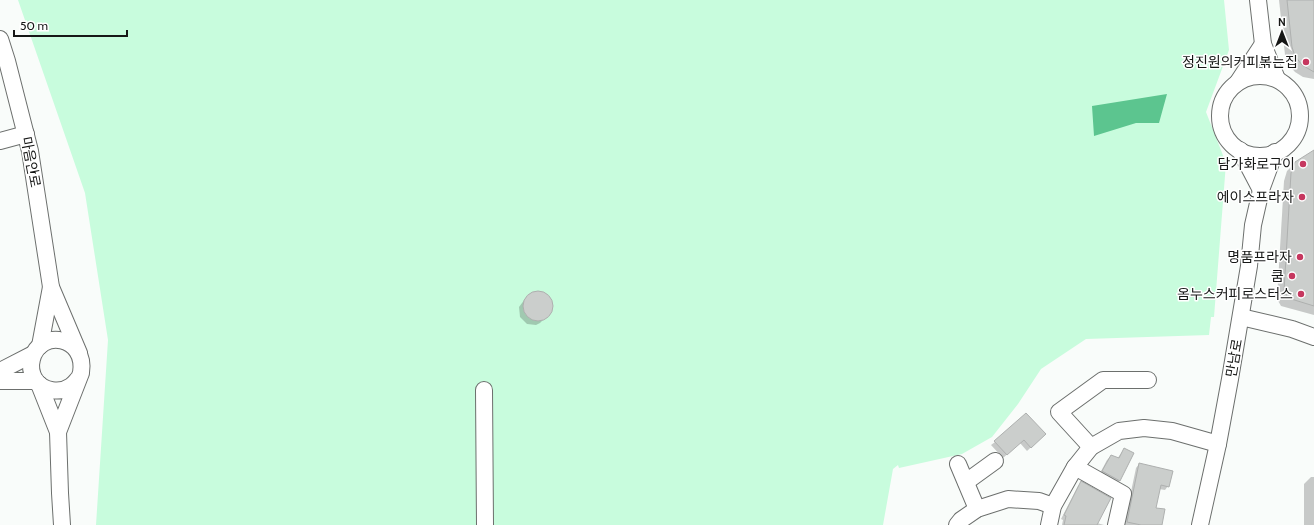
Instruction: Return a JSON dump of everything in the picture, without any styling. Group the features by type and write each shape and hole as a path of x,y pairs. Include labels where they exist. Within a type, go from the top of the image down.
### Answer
{"street":[{"path":"1258,0 1263,44 1276,79"},
{"name":"마음안로","path":"0,39 30,151 51,287"},
{"path":"1238,82 1251,77 1264,76 1276,79 1294,94 1298,105 1307,116 1293,138 1285,146 1275,152 1264,155 1251,154 1240,150 1229,141 1222,130 1220,116 1222,103 1228,91 1238,82 1263,44"},
{"path":"0,140 26,134"},
{"path":"1240,150 1261,190"},
{"name":"만남로","path":"1200,525 1218,444 1241,317 1249,266 1253,225 1261,190 1275,152"},
{"path":"51,287 37,350 31,361 31,368 58,432 62,525"},
{"path":"51,287 79,353 82,366 58,432"},
{"path":"1241,317 1292,329 1314,337"},
{"path":"0,371 37,350 46,342 53,340 68,342 79,353"},
{"path":"0,381 38,382 46,388 64,390 72,386 78,379"},
{"path":"1091,447 1059,412 1103,380 1148,380"},
{"path":"484,390 485,525"},
{"path":"1049,525 1053,506 1075,467 1091,447 1119,431 1144,428 1172,431 1218,444"},
{"path":"966,482 995,461"},
{"path":"958,464 977,509"},
{"path":"1075,467 1123,494 1116,525"},
{"path":"957,525 961,520 977,509 1008,499 1039,501 1053,506"}],"shaded area":[{"path":"18,0 1224,0 1229,50 1206,112 1226,163 1214,317 1211,317 1209,335 1086,339 1041,369 1018,404 992,437 962,454 899,468 898,465 893,469 883,525 96,525 108,340 85,193"},
{"path":"1167,94 1159,123 1136,123 1094,136 1092,106"}],"building":[{"path":"1287,0 1314,0 1314,72 1302,65 1295,56 1292,47"},
{"path":"1314,150 1314,306 1288,298 1284,291 1291,173 1295,162"},
{"path":"538,291 549,295 553,306 549,317 538,321 527,317 523,306 527,295"},
{"path":"1026,413 1046,434 1031,448 1024,440 1007,455 994,441"},
{"path":"1124,448 1134,453 1120,481 1102,471 1111,455 1119,458"},
{"path":"1139,463 1173,471 1169,487 1161,485 1156,508 1165,509 1162,525 1141,525 1127,522"},
{"path":"1081,481 1111,498 1097,525 1064,525 1066,516 1064,515"}],"place":[{"name":"정진원의커피볶는집","path":"1306,62"},
{"name":"담가화로구이","path":"1303,164"},
{"name":"에이스프라자","path":"1302,197"},
{"name":"명품프라자","path":"1300,257"},
{"name":"쿰","path":"1292,276"},
{"name":"옴누스커피로스터스","path":"1301,294"}]}
